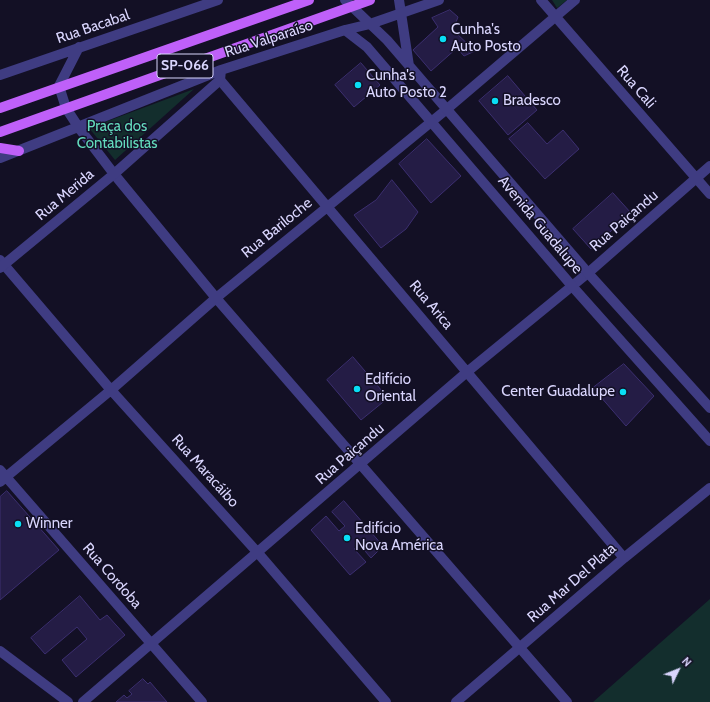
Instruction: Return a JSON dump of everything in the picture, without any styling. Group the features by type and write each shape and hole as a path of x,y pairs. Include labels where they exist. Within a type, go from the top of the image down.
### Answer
{"main road":[{"name":"SP-066","path":"0,108 59,86 309,0"},
{"name":"SP-066","path":"0,132 349,3 370,0"},
{"path":"0,148 19,151"}],"street":[{"name":"Rua Bacabal","path":"0,75 218,0"},
{"path":"399,0 409,66"},
{"name":"Rua Valparaíso","path":"0,158 220,75 345,30 370,24 439,0"},
{"name":"Rua Cali","path":"541,0 555,18 710,194"},
{"name":"Rua Bariloche","path":"2,477 112,390 216,298 447,109 575,0"},
{"name":"Avenida Guadalupe","path":"349,3 409,66 588,273 710,408"},
{"name":"Avenida Guadalupe","path":"345,30 367,46 572,286 710,441"},
{"path":"79,47 59,86 66,108 79,128 114,174 216,298 567,702"},
{"name":"Rua Merida","path":"1,264 114,174 220,75"},
{"name":"Rua Arica","path":"220,75 327,207 624,558"},
{"name":"Rua Paiçandu","path":"83,702 467,372 588,273 710,166"},
{"name":"Rua Maracáibo","path":"1,264 258,553 386,702"},
{"name":"Rua Cordoba","path":"2,477 202,702"},
{"name":"Rua Mar Del Plata","path":"456,702 624,558 710,488"},
{"path":"0,650 68,702"}],"green space":[{"path":"552,0 567,0 557,8"},
{"name":"Praça dos Contabilistas","path":"194,89 115,160 89,128"},
{"path":"710,599 710,702 593,702"}],"building":[{"name":"Cunha's Auto Posto","path":"450,10 458,17 453,30 475,51 464,56 457,48 431,71 413,50 438,27 432,18"},
{"name":"Cunha's Auto Posto 2","path":"361,63 380,85 354,107 335,85"},
{"path":"508,76 537,110 508,135 479,101"},
{"path":"528,123 547,144 563,130 579,149 545,179 509,139"},
{"path":"427,139 461,176 431,203 399,164"},
{"path":"392,180 418,212 406,229 381,248 354,215 376,200"},
{"path":"613,193 631,213 591,249 573,229"},
{"name":"Edifício Oriental","path":"353,357 388,398 361,420 327,380"},
{"name":"Center Guadalupe","path":"624,364 654,396 626,426 593,388"},
{"name":"Winner","path":"7,491 59,550 0,600 0,497"},
{"name":"Edifício Nova América","path":"344,501 383,546 371,558 359,544 354,549 366,562 350,575 311,530 326,516 339,531 345,526 332,512"},
{"path":"80,596 100,620 107,615 125,635 76,677 62,660 87,639 77,627 45,654 31,638"},
{"path":"143,679 148,684 150,682 167,702 116,702 124,695 127,698 132,694 129,691"}],"place":[{"name":"Cunha's Auto Posto","path":"443,39"},
{"name":"Cunha's Auto Posto 2","path":"358,85"},
{"name":"Bradesco","path":"495,101"},
{"name":"Edifício Oriental","path":"357,389"},
{"name":"Center Guadalupe","path":"623,392"},
{"name":"Winner","path":"18,524"},
{"name":"Edifício Nova América","path":"347,538"}]}
